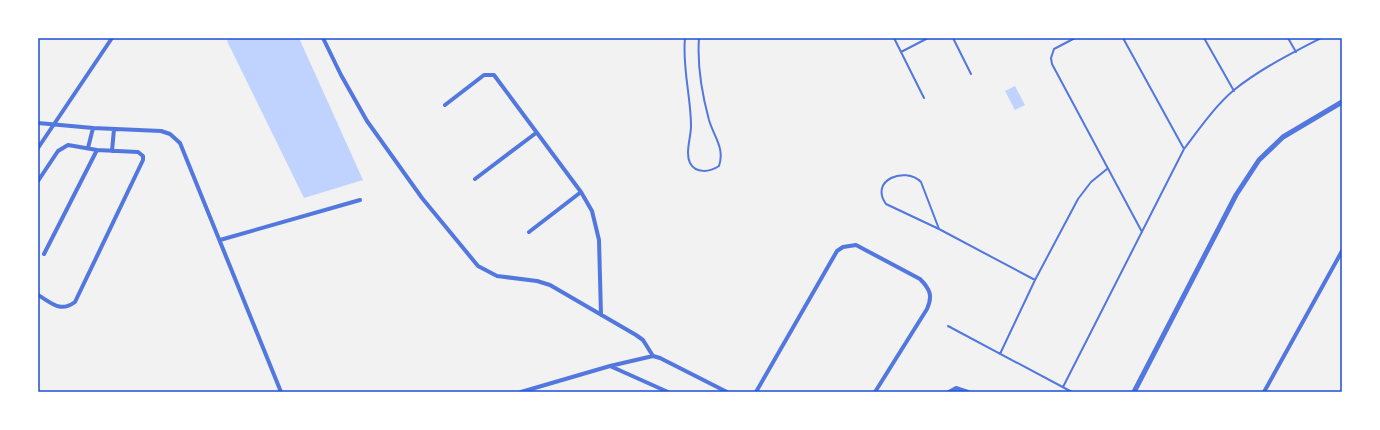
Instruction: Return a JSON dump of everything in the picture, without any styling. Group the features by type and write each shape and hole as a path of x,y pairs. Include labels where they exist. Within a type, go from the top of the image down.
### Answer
{"street":[{"path":"38,148 112,38"},
{"path":"323,38 341,75 371,127 418,192 478,266 497,276 537,281 550,285 636,335 643,340 653,356"},
{"path":"444,105 484,75 494,75 581,192 592,211 599,240 601,315"},
{"path":"1134,392 1236,195 1259,160 1283,137 1342,102"},
{"path":"38,123 93,128 161,131 170,134 180,143 281,392"},
{"path":"88,148 93,128"},
{"path":"112,151 114,128"},
{"path":"475,179 536,133"},
{"path":"38,181 58,151 63,147 72,145 97,150 138,152 143,156 143,160 75,302 68,308 62,308 38,295"},
{"path":"44,254 97,150"},
{"path":"529,232 581,192"},
{"path":"220,240 360,200"},
{"path":"756,392 837,251 849,245 856,245 898,266 920,279 930,291 930,301 927,309 875,392"},
{"path":"1264,392 1342,251"},
{"path":"521,392 610,366 653,356 660,358 726,392"},
{"path":"610,366 668,392"},
{"path":"949,392 956,388 968,392"}],"lane":[{"path":"685,38 683,57 691,125 688,154 690,163 698,170 710,172 719,166 722,157 721,148 709,120 702,84 698,51 699,38"},
{"path":"894,38 924,98"},
{"path":"901,52 928,38"},
{"path":"953,38 971,74"},
{"path":"1075,38 1054,49 1051,58 1052,64 1142,232"},
{"path":"1124,38 1184,149"},
{"path":"1204,38 1234,90"},
{"path":"1288,38 1296,52"},
{"path":"1063,387 1184,149 1199,128 1234,90 1321,38"},
{"path":"1000,354 1035,280 1084,190 1107,169"},
{"path":"939,229 921,182 916,176 896,176 888,180 882,186 881,197 886,204 939,229 1035,280"},
{"path":"948,326 1072,392"}],"water":[{"path":"229,38 299,38 363,180 304,198 227,41"},
{"path":"1015,86 1025,105 1015,110 1005,91"}]}
